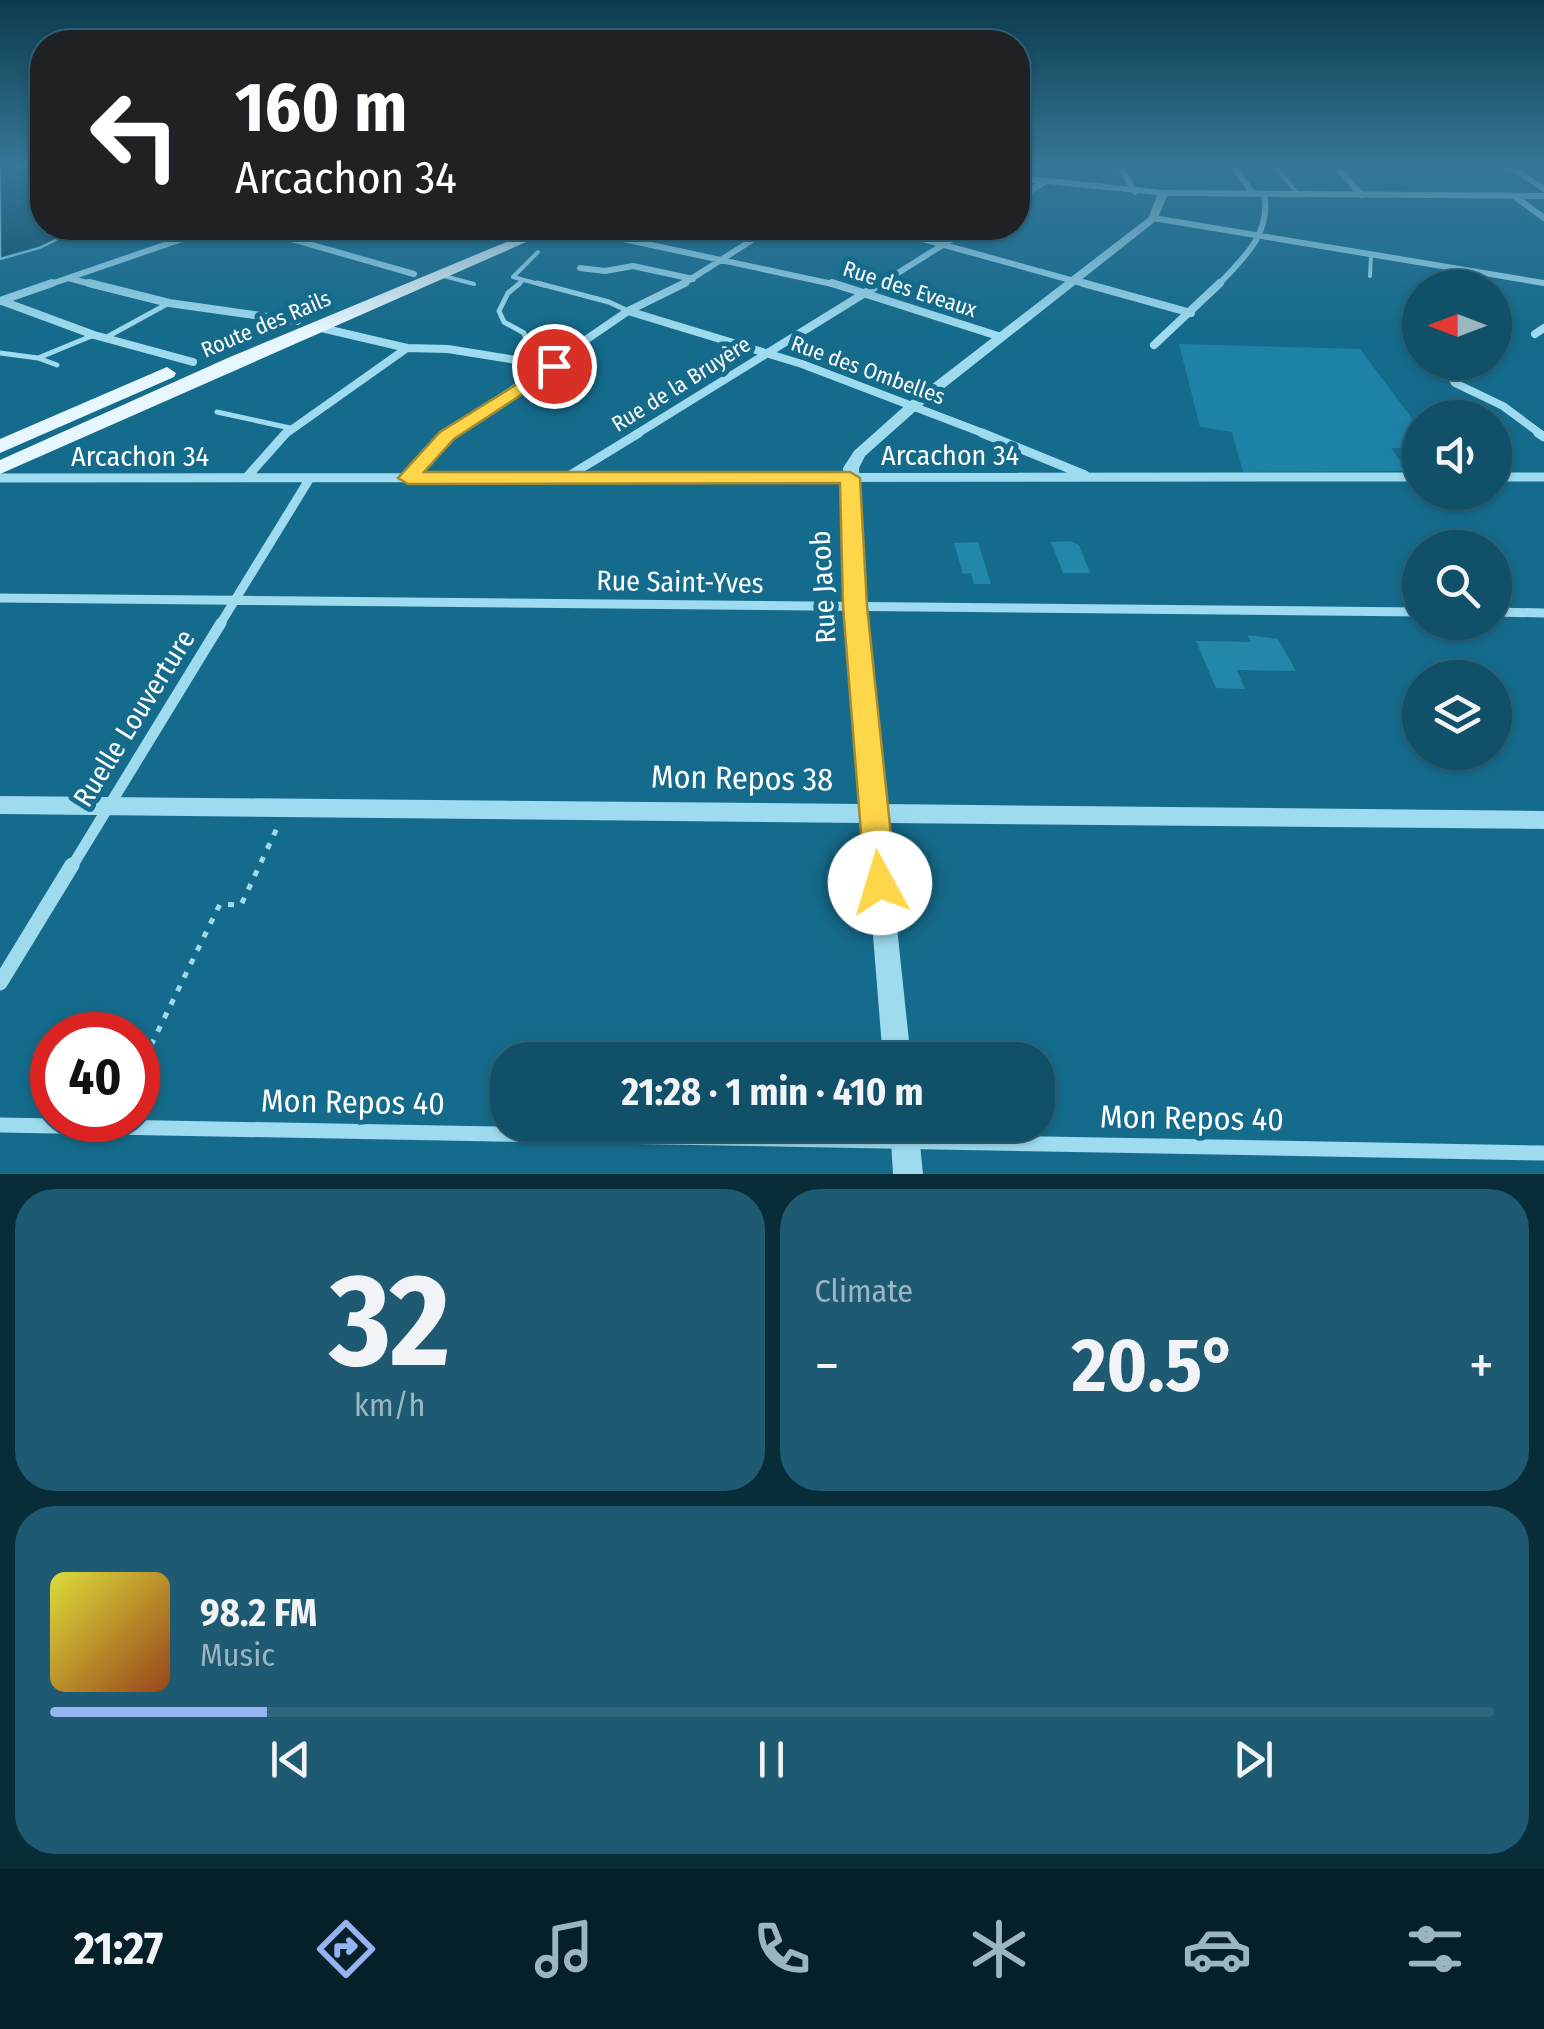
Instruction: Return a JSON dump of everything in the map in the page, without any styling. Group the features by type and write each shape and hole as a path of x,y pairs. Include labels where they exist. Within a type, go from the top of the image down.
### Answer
{"main road":[{"name":"Route des Rails","path":"0,447 193,362 498,240"},
{"name":"Route des Rails","path":"0,468 317,326 523,240"}],"street":[{"path":"850,478 859,454 914,405 1149,222"},
{"path":"1174,222 1544,283"},
{"path":"1154,345 1191,312 1259,238 1265,222"},
{"path":"1,301 179,240"},
{"path":"295,240 414,274"},
{"name":"Rue des Eveaux","path":"630,240 863,291 1002,337"},
{"path":"408,478 447,436 628,312 694,279 754,240"},
{"path":"927,240 1191,312"},
{"name":"Rue de la Bruyère","path":"565,478 949,240"},
{"path":"580,268 604,271 633,266 694,279"},
{"path":"68,278 169,304 298,321"},
{"path":"1,301 94,335 193,362"},
{"name":"Rue des Ombelles","path":"628,312 766,352 914,405 1090,477"},
{"path":"317,326 407,348 448,349 554,366"},
{"path":"1535,334 1544,328"},
{"path":"246,478 290,428 407,348"},
{"path":"1453,380 1503,406 1544,436"},
{"name":"Arcachon 34","path":"0,478 1402,477"},
{"path":"1512,477 1544,477"},
{"name":"Ruelle Louverture","path":"0,984 310,478"},
{"name":"Rue Jacob","path":"850,478 855,606 896,1042"},
{"name":"Rue Saint-Yves","path":"0,598 1402,612"},
{"path":"1512,612 1544,613"},
{"name":"Mon Repos 38","path":"0,804 1544,820"},
{"name":"Mon Repos 40","path":"0,1125 490,1130"},
{"name":"Mon Repos 40","path":"1055,1138 1544,1153"},
{"path":"906,1142 908,1174"}],"lane":[{"path":"538,252 512,274 522,281 609,302 628,312"},
{"path":"1370,255 1370,276"},
{"path":"440,275 474,284"},
{"path":"522,281 508,293 500,310 504,322 524,333 532,362"},
{"path":"105,338 169,304"},
{"path":"38,358 94,335"},
{"path":"0,353 57,365"},
{"path":"217,412 290,428"}],"path":[{"path":"160,1027 220,904 241,905 288,805"}],"shaded area":[{"path":"0,222 30,222 30,240 55,240 39,248 0,259"},
{"path":"1179,344 1360,349 1402,405 1402,448 1391,448 1402,464 1402,471 1243,472 1232,432 1200,427"}],"building":[{"path":"1070,541 1079,545 1090,573 1063,573 1051,542"},
{"path":"978,542 991,584 974,584 971,573 963,574 954,543"},
{"path":"1247,635 1278,639 1296,671 1237,670 1245,689 1216,688 1196,641 1251,642"}],"route":[{"path":"554,366 447,436 408,478 850,478 855,606 880,883"}]}
